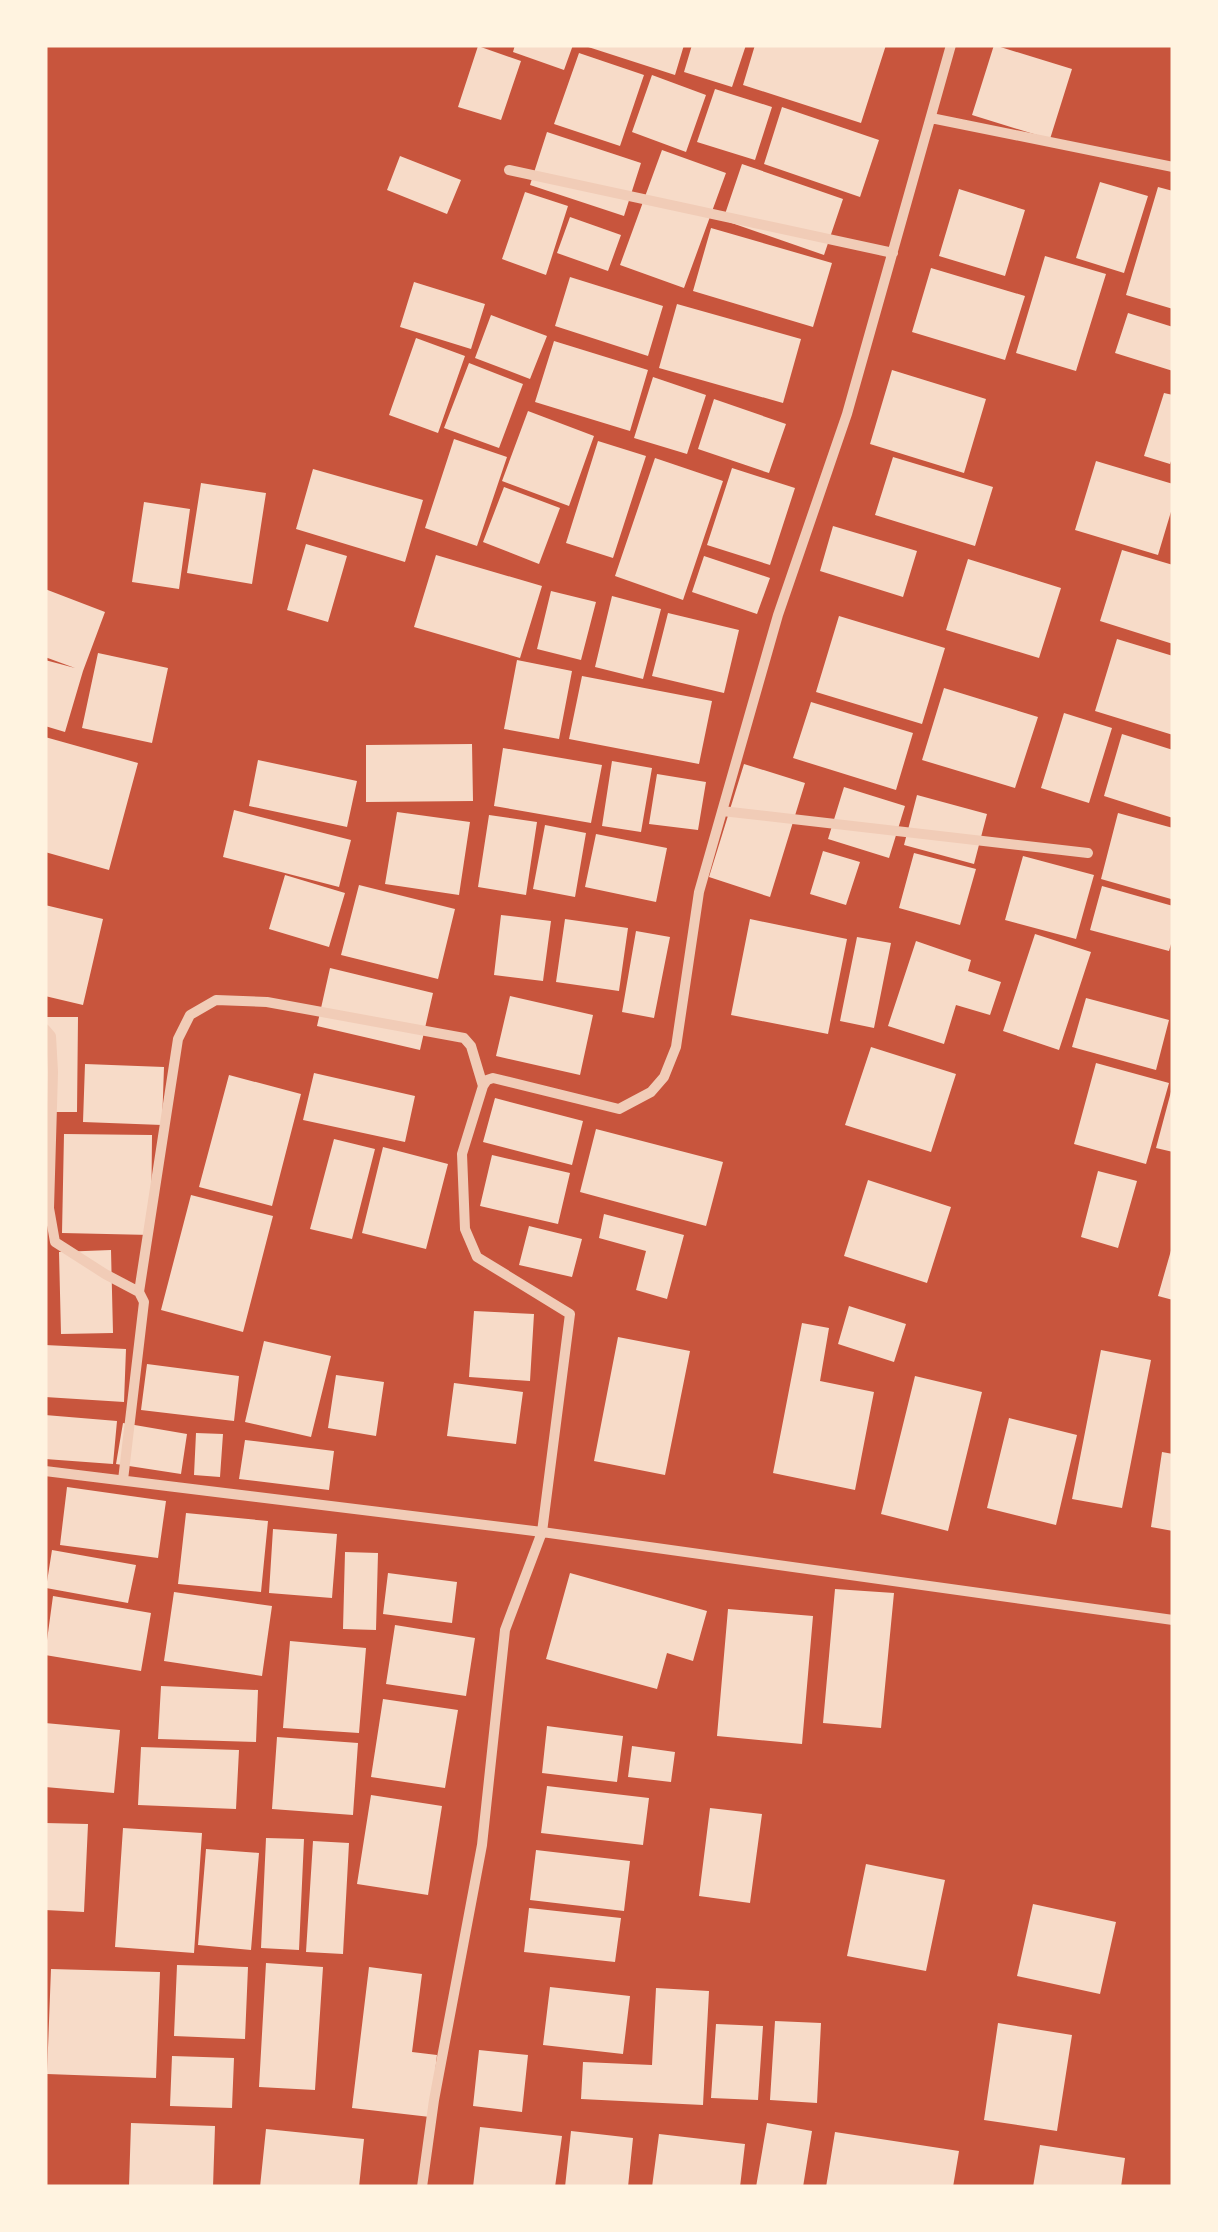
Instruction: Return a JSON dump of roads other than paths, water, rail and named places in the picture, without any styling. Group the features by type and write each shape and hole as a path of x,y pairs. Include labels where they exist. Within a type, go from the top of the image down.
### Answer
{"street":[{"path":"482,1086 493,1078 618,1109 651,1092 664,1078 676,1048 700,892 722,811 778,615 847,414 951,45"},
{"path":"931,118 1173,167"},
{"path":"509,170 894,253"},
{"path":"722,811 1088,853"},
{"path":"124,1480 144,1302 140,1292 178,1039 190,1015 216,1000 268,1002 464,1038 481,1074 482,1086 462,1154 465,1229 477,1257 570,1314 542,1532 505,1630 482,1845 434,2100 422,2187"},
{"path":"45,1029 51,1036 53,1072 49,1208 55,1242 140,1292"},
{"path":"45,1471 542,1532 1173,1620"}]}
